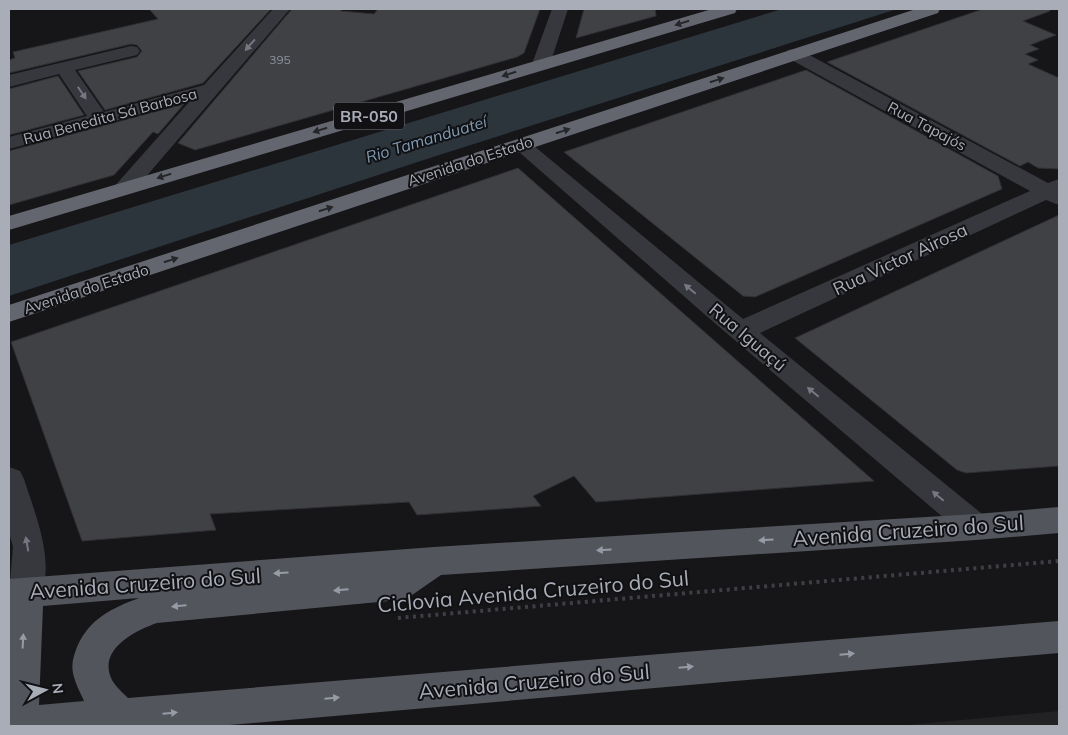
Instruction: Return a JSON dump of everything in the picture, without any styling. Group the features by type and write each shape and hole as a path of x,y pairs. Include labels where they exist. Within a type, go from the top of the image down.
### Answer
{"highway":[{"name":"BR-050","path":"9,223 729,9"},
{"name":"Avenida do Estado","path":"9,314 932,9"}],"main road":[{"name":"Avenida Cruzeiro do Sul","path":"17,593 434,561 976,527 1059,520"},
{"path":"122,717 95,687 91,672 91,656 95,644 112,628 129,617 157,608 400,585 434,561"},
{"path":"15,725 17,593"},
{"name":"Avenida Cruzeiro do Sul","path":"15,725 1059,637"}],"street":[{"path":"124,188 282,9"},
{"path":"541,64 560,9"},
{"path":"9,81 131,51"},
{"name":"Rua Tapajós","path":"794,54 1055,192"},
{"path":"64,68 99,119"},
{"name":"Rua Benedita Sá Barbosa","path":"9,143 212,89"},
{"name":"Rua Iguaçú","path":"521,145 976,527"},
{"name":"Rua Victor Airosa","path":"741,331 1055,192"},
{"path":"9,479 29,547 17,593"}],"path":[{"name":"Ciclovia Avenida Cruzeiro do Sul","path":"394,618 1059,561"}],"shaded area":[{"path":"1059,711 1059,726 897,726"}],"water":[{"name":"Rio Tamanduateí","path":"782,9 897,9 436,156 9,296 9,245"}],"building":[{"path":"149,9 271,9 203,83 105,110 78,71 137,57 142,51 137,45 131,44 9,73 9,60 15,58 13,52 158,19"},
{"path":"292,9 340,9 341,11 374,14 378,9 540,9 524,53 517,57 195,150 178,143"},
{"path":"584,9 655,9 656,16 576,38"},
{"path":"983,9 1050,9 1050,11 1023,21 1056,35 1030,45 1039,49 1025,54 1038,60 1028,64 1059,78 1059,169 1038,168 1028,162 1020,166 827,62"},
{"path":"806,70 998,176 1002,189 755,297 743,296 564,152"},
{"path":"58,76 84,115 9,135 9,89"},
{"path":"184,104 158,134 153,132 114,175 9,205 9,151"},
{"path":"518,168 874,481 596,502 574,476 533,496 541,506 417,515 409,502 210,514 216,530 82,541 11,342"},
{"path":"1059,215 1059,466 966,473 957,470 795,338"}]}
